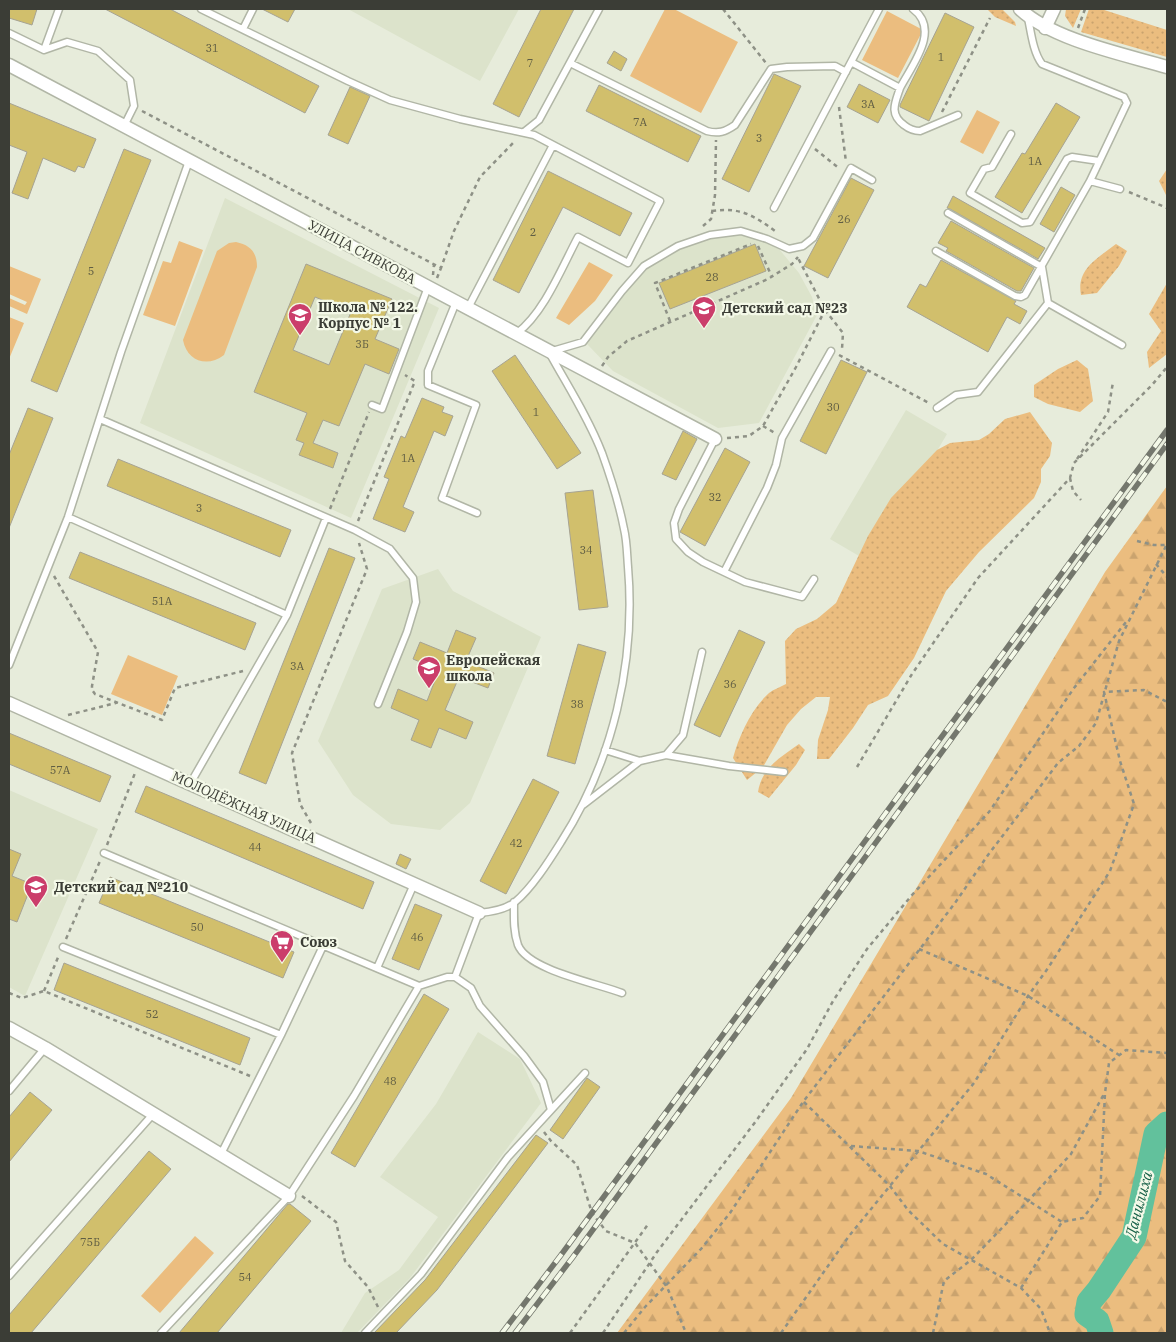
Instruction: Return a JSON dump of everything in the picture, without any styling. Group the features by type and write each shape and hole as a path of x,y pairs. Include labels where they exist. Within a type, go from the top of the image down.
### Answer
{"street":[{"path":"1045,28 1054,9"},
{"path":"1024,13 1045,28 1074,39 1167,67"},
{"name":"УЛИЦА СИВКОВА","path":"9,65 715,439"},
{"name":"МОЛОДЁЖНАЯ УЛИЦА","path":"9,703 479,913"},
{"path":"9,1028 221,1154 291,1192"}],"lane":[{"path":"44,50 59,9"},
{"path":"201,9 348,82 390,100 460,119 534,135 660,201 628,263 578,237 538,311 525,327 516,334"},
{"path":"243,29 253,9"},
{"path":"524,132 538,120 599,9"},
{"path":"774,208 879,9"},
{"path":"913,9 919,13 926,26 925,39 900,88 894,113 898,120 914,131 920,131 958,115"},
{"path":"936,251 1015,296 1025,295 1090,181 1127,103 1124,97 1042,64 1024,13"},
{"path":"9,33 44,50 67,42 98,51 130,80 134,106 124,126"},
{"path":"851,62 900,88"},
{"path":"570,63 707,131 716,133 726,131 734,125 771,69 835,66 846,72"},
{"path":"1011,134 992,167 984,169 970,193 1022,223 1030,222 1067,159 1072,157 1099,161"},
{"path":"468,308 553,145"},
{"path":"9,665 68,517 121,352 189,161"},
{"path":"455,977 479,913 502,909 514,902 549,861 582,805 605,750 617,711 629,640 630,586 625,531 615,491 601,452 575,397 549,352 583,342 622,291 644,266 665,252 688,242 722,233 741,232 754,234 786,248 799,248 813,238 851,168 872,180"},
{"path":"1090,181 1120,189"},
{"path":"948,213 1042,267"},
{"path":"937,408 956,395 978,392 1048,303 1042,267"},
{"path":"372,405 382,409 428,287"},
{"path":"456,302 428,371 428,385 476,405 442,498 477,513"},
{"path":"1048,303 1122,345"},
{"path":"724,572 767,488 776,465 782,438 831,351"},
{"path":"100,420 355,530 390,549 413,578 416,602 407,632 378,704"},
{"path":"715,439 679,510 674,523 676,539 688,552 703,562 745,582 802,598 814,579"},
{"path":"68,517 286,615"},
{"path":"190,784 286,615 326,518"},
{"path":"666,755 683,735 702,652"},
{"path":"605,750 640,761"},
{"path":"582,805 640,761 666,755 729,766 784,772"},
{"path":"104,853 419,986"},
{"path":"377,968 414,884"},
{"path":"514,902 516,936 518,945 526,957 540,966 622,993"},
{"path":"221,1154 324,946"},
{"path":"63,947 281,1035"},
{"path":"162,1333 291,1192 354,1096 419,986 446,977 455,977 471,988 480,1006 524,1056 543,1082 551,1110"},
{"path":"9,1091 45,1048"},
{"path":"365,1333 421,1274 508,1157 585,1074"},
{"path":"9,1276 154,1114"}],"path":[{"path":"723,9 771,69"},
{"path":"1077,30 1085,9"},
{"path":"936,124 990,18"},
{"path":"837,89 847,174"},
{"path":"134,106 441,268 454,231 480,177 524,132"},
{"path":"688,242 711,219 715,195 716,133"},
{"path":"822,156 847,174"},
{"path":"1120,189 1167,208"},
{"path":"712,211 728,208 753,216 781,235 786,248"},
{"path":"605,362 608,357 627,342 670,321 772,277 792,264 813,238"},
{"path":"670,321 656,282 756,242 772,277"},
{"path":"798,257 825,310 843,333 841,356"},
{"path":"715,439 749,436 763,426 796,368 825,310"},
{"path":"831,351 937,408"},
{"path":"1074,463 1152,385 1167,367"},
{"path":"324,843 300,804 292,754 367,569 355,530 415,381 397,370"},
{"path":"858,767 912,674 978,578 1070,478 1074,463 1108,412 1113,382"},
{"path":"326,518 372,405"},
{"path":"1070,478 1073,491 1080,500"},
{"path":"1137,541 1154,545 1167,545"},
{"path":"624,1333 730,1213 803,1102 955,903 988,854 1058,763 1079,746 1096,723 1119,641 1167,545"},
{"path":"1156,564 1167,577"},
{"path":"48,566 98,652 92,690 95,694 162,720 175,688 256,668"},
{"path":"603,1333 649,1264 802,1057 833,1001 867,949 912,895 989,812 1074,688 1129,619"},
{"path":"1104,692 1144,690 1167,702"},
{"path":"781,1333 849,1236 974,1083 1028,996 1110,871 1134,804 1120,761 1104,692"},
{"path":"49,720 117,702"},
{"path":"44,991 104,853 140,761"},
{"path":"919,950 1028,996 1119,1056"},
{"path":"9,993 22,998 44,991 259,1080"},
{"path":"849,1146 918,1151 986,1174 1062,1222 1083,1218 1100,1196 1105,1093 1109,1063 1126,1050 1167,1053"},
{"path":"933,1333 944,1281 971,1260 1071,1154 1105,1093"},
{"path":"803,1102 838,1138 849,1146 890,1186 908,1210 943,1244 1021,1288 1042,1309 1050,1333"},
{"path":"538,1123 551,1141 577,1165 592,1213 606,1231 635,1243 667,1286 686,1333"},
{"path":"291,1192 336,1222 345,1261 368,1287 382,1315"},
{"path":"1021,1288 1062,1222"},
{"path":"570,1333 649,1224"}],"shaded area":[{"path":"348,9 519,9 480,81"},
{"name":"Школа № 122. Корпус № 1","path":"225,198 439,308 351,518 140,423"},
{"name":"Детский сад №23","path":"736,234 751,236 779,249 799,273 812,297 817,315 759,423 718,428 613,371 587,344 636,280 652,264 674,251 696,242"},
{"path":"906,410 947,434 871,563 830,539"},
{"name":"Европейская школа","path":"438,569 453,591 541,637 470,803 440,830 391,824 353,795 318,741 382,589"},
{"name":"Детский сад №210","path":"9,790 98,829 25,996 9,987"},
{"path":"478,1032 520,1059 541,1103 410,1278 357,1333 341,1333 365,1293 399,1270 438,1217 380,1177 436,1104"}],"green space":[{"path":"665,9 674,9 738,42 701,113 630,76"},
{"path":"987,9 1002,9 1015,22 1016,26 995,17"},
{"path":"1066,9 1081,9 1073,28 1065,16"},
{"path":"1089,9 1101,9 1167,30 1167,57 1081,32"},
{"path":"887,11 923,30 898,78 862,60"},
{"path":"977,110 1000,122 983,154 960,142"},
{"path":"1167,169 1167,197 1159,181"},
{"path":"179,241 203,250 175,326 143,315 163,261 171,263"},
{"path":"236,242 252,250 256,257 257,267 224,355 218,359 205,362 193,357 189,353 183,340 217,251 229,243"},
{"path":"1116,244 1127,251 1119,266 1097,293 1081,295 1080,286 1085,271 1096,259"},
{"path":"589,262 613,275 595,301 569,325 556,318"},
{"path":"9,266 41,279 27,314 9,306 9,298 25,305 27,302 9,294"},
{"path":"1167,283 1167,354 1149,368 1147,352 1161,331 1149,314"},
{"path":"9,317 24,323 9,359"},
{"path":"1077,360 1088,369 1093,401 1080,412 1048,404 1034,397 1034,385 1058,369"},
{"path":"1030,412 1052,443 1050,456 1041,469 1041,482 1034,498 979,552 946,591 914,658 888,696 868,705 829,759 817,759 818,740 828,710 830,697 816,697 801,709 787,725 763,767 747,780 733,758 742,732 751,715 769,693 786,684 785,641 796,629 817,619 836,603 868,536 891,498 937,450 950,443 979,440 989,434 1005,419"},
{"path":"1167,486 1167,1333 617,1333 791,1098 1105,572"},
{"path":"128,655 178,676 162,715 111,694"},
{"path":"799,744 805,750 796,765 769,798 758,792 763,776 773,764"},
{"path":"195,1236 214,1253 160,1313 141,1296"}],"building":[{"path":"9,9 37,9 32,25 9,18"},
{"path":"105,9 170,9 319,86 305,113"},
{"path":"262,9 295,9 288,22"},
{"path":"541,9 574,9 519,117 493,104"},
{"path":"945,13 974,27 929,121 900,107 900,105"},
{"path":"614,51 627,59 621,71 607,63"},
{"path":"774,74 801,86 749,192 722,179"},
{"path":"859,84 890,100 878,123 847,107"},
{"path":"599,85 701,136 688,162 586,111"},
{"path":"350,87 370,96 348,144 328,135"},
{"path":"9,103 96,139 84,168 78,166 75,172 43,158 28,199 12,193 27,152 9,145"},
{"path":"1056,103 1080,117 1022,213 995,197 1022,153 1025,154"},
{"path":"124,149 151,160 57,392 31,381"},
{"path":"548,171 632,213 620,236 563,207 519,293 493,280"},
{"path":"851,178 874,190 828,278 804,266"},
{"path":"1061,187 1075,195 1054,232 1040,224"},
{"path":"953,196 1045,248 1038,259 947,208"},
{"path":"951,221 1034,268 1021,291 1017,291 946,251 948,248 938,243"},
{"path":"755,244 766,271 670,309 659,283"},
{"path":"941,260 1016,301 1014,304 1027,311 1020,324 1007,317 988,352 907,307 920,284 926,287"},
{"path":"306,264 392,299 375,339 399,349 389,374 365,364 339,426 323,420 313,443 338,453 333,468 299,455 304,443 296,440 307,413 254,392","holes":["315,297 351,312 329,365 293,350"]},
{"path":"515,355 581,453 557,469 492,371"},
{"path":"841,360 867,372 826,454 800,441"},
{"path":"422,398 444,407 442,412 453,416 445,436 434,431 403,507 414,512 405,532 373,519 389,479 384,477 401,436 405,438"},
{"path":"28,408 53,418 9,528 9,455"},
{"path":"683,431 697,439 676,480 662,474"},
{"path":"725,448 750,462 705,546 680,532"},
{"path":"118,459 291,530 280,557 107,486"},
{"path":"593,490 608,607 579,610 565,493"},
{"path":"329,548 355,558 266,784 239,773"},
{"path":"80,552 256,623 245,650 69,578"},
{"path":"456,630 476,638 466,661 494,673 488,688 459,677 445,710 473,722 466,739 439,728 431,748 411,740 419,720 391,708 398,689 427,701 439,670 413,659 420,642 447,653"},
{"path":"739,630 765,642 720,737 694,725"},
{"path":"578,644 606,652 575,764 547,756"},
{"path":"9,733 111,776 100,802 9,764"},
{"path":"533,779 559,792 506,894 480,881"},
{"path":"146,786 374,882 363,909 135,812"},
{"path":"9,849 21,854 12,876 32,884 17,922 9,919"},
{"path":"400,854 411,859 406,869 396,864"},
{"path":"110,877 294,952 283,978 99,903"},
{"path":"415,904 442,915 419,970 392,959"},
{"path":"64,963 250,1038 240,1065 54,990"},
{"path":"424,994 449,1009 355,1167 331,1153"},
{"path":"587,1078 600,1087 563,1139 550,1130"},
{"path":"30,1092 52,1110 9,1162 9,1117"},
{"path":"536,1135 548,1143 437,1290 396,1333 374,1333 425,1280"},
{"path":"149,1151 171,1169 31,1333 9,1333 9,1315"},
{"path":"288,1204 311,1221 217,1333 179,1333"}],"waterway":[{"name":"Данилиха","path":"1101,1333 1097,1321 1087,1314 1089,1302 1134,1237 1156,1134 1167,1124"}],"railway":[{"path":"502,1333 1167,430"},
{"path":"515,1333 573,1257 1167,444"}],"place":[{"name":"Детский сад №23","path":"704,329"},
{"name":"Школа № 122. Корпус № 1","path":"300,336"},
{"name":"Европейская школа","path":"429,689"},
{"name":"Детский сад №210","path":"36,908"},
{"name":"Союз","path":"282,963"}]}
